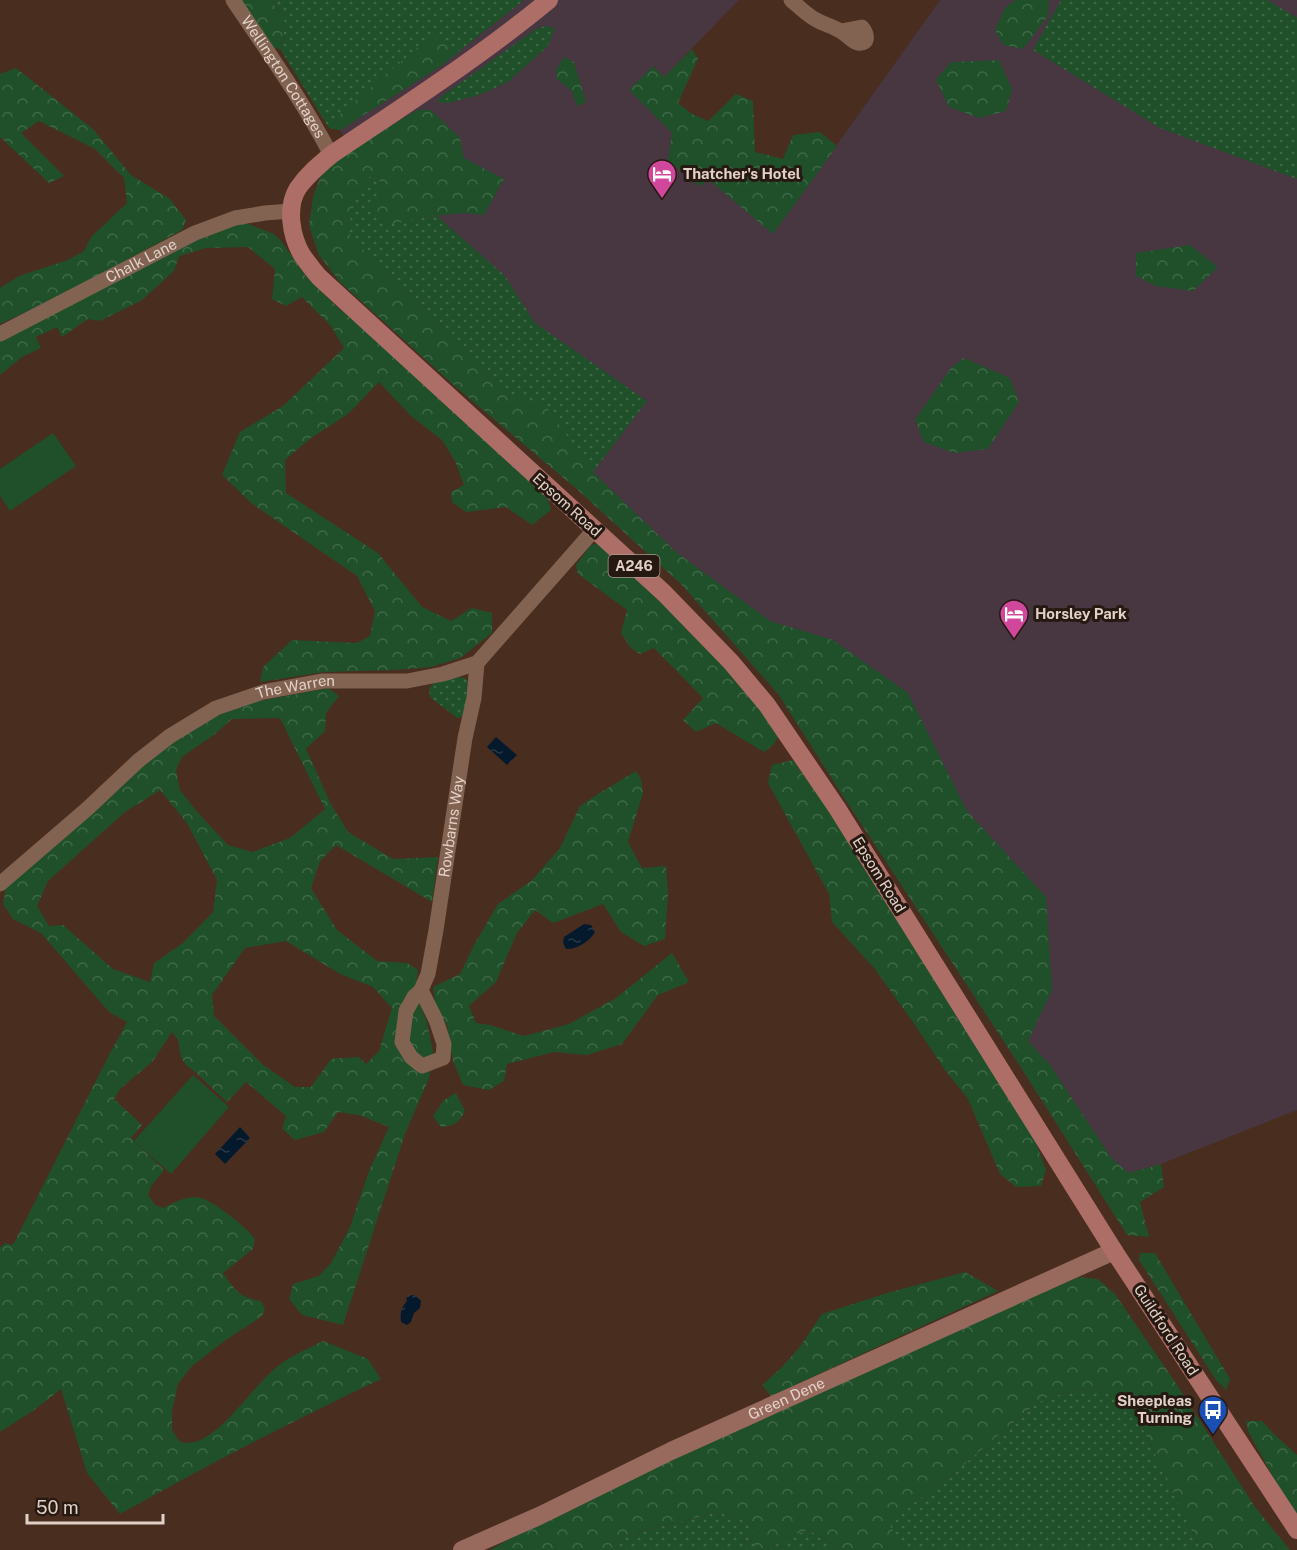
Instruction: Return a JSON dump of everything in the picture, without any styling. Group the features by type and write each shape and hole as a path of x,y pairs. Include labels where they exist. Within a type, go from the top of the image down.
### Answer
{"main road":[{"path":"291,211 297,190 312,171 461,67 549,0"},
{"name":"Epsom Road","path":"291,211 293,233 302,255 319,277 664,593 731,662 767,705 837,808 1114,1251"},
{"name":"Guildford Road","path":"1114,1251 1297,1530"}],"street":[{"name":"Wellington Cottages","path":"233,0 321,135 331,156"},
{"path":"791,0 813,19 841,31"},
{"name":"Chalk Lane","path":"0,334 195,233 235,218 291,211"},
{"path":"477,663 594,530"},
{"name":"The Warren","path":"0,884 138,761 170,736 216,708 263,692 323,681 407,681 443,674 477,663"},
{"name":"Rowbarns Way","path":"421,990 428,974 436,930 465,738 474,698 477,663"},
{"name":"Green Dene","path":"462,1550 539,1516 671,1451 1114,1251"}],"shaded area":[{"name":"Horsley Park","path":"524,0 739,0 663,78 654,66 630,90 702,164 781,223 940,0 1297,0 1297,1110 1161,1164 1093,1180 779,695 682,585 579,491 456,387 340,282 319,255 309,225 313,197 352,149 340,130 442,65"}],"green space":[{"path":"236,0 271,0 285,22 280,49 268,47"},
{"path":"271,0 524,0 442,65 340,130 329,128 280,49 285,22"},
{"path":"1015,0 1049,0 1048,16 1023,49 1003,45 995,30 1005,8"},
{"path":"1061,0 1267,0 1297,18 1297,179 1160,128 1033,50"},
{"path":"546,26 555,28 548,46 508,82 479,95 448,103 437,102 442,96 536,29"},
{"path":"431,36 460,51 340,130 329,128 342,112"},
{"path":"692,49 698,59 678,103 692,114 708,121 736,94 753,101 755,152 783,159 793,135 820,132 837,146 773,234 709,180 699,186 668,160 672,133 629,90 653,66 664,77"},
{"path":"564,57 574,62 586,102 577,106 572,91 557,79 556,70"},
{"path":"999,60 1012,89 1006,111 979,118 949,107 936,80 951,62"},
{"path":"16,68 93,129 131,175 170,199 186,220 182,230 56,298 0,324 0,288 19,276 68,260 84,251 91,237 127,203 124,178 95,149 39,121 21,133 64,176 49,183 0,137 0,74"},
{"path":"417,110 431,110 460,138 464,158 504,179 484,215 465,213 422,217 394,224 372,213 381,182 370,176 356,198 347,231 373,261 450,331 506,394 545,405 593,472 676,552 770,621 833,640 908,693 967,811 1046,897 1052,990 1028,1041 1050,1065 1112,1159 1129,1173 1161,1164 1164,1187 1140,1202 1149,1237 1127,1235 779,695 682,585 579,491 456,387 340,282 319,255 309,225 313,197 323,170 352,149"},
{"path":"370,176 381,182 422,217 437,216 505,276 535,323 647,401 593,472 545,406 506,394 450,331 373,261 347,231 356,198"},
{"path":"246,223 274,234 305,275 334,304 382,345 547,497 551,510 532,525 506,507 466,512 452,502 451,492 464,485 455,461 442,440 411,416 379,382 348,414 311,438 285,460 286,493 378,553 422,607 451,621 472,608 492,613 492,633 460,658 431,667 324,672 260,682 263,667 292,640 357,643 370,636 375,611 357,576 251,503 222,475 240,432 283,406 344,348 331,326 302,297 286,306 272,299 275,269 248,247 206,248 179,256 174,271 142,300 100,321 88,319 62,337 57,327 36,337 41,348 22,357 0,375 0,340 203,234"},
{"path":"1190,245 1218,267 1193,291 1156,286 1136,276 1136,253"},
{"path":"964,358 1010,378 1019,402 988,449 954,453 924,442 915,420 951,368"},
{"path":"53,433 76,466 10,511 0,496 0,469"},
{"path":"600,543 724,661 779,736 773,745 764,752 716,723 696,732 683,720 703,698 654,648 640,654 631,648 621,633 627,610 578,574 576,565 591,545"},
{"path":"456,677 465,678 469,683 466,713 457,718 430,697 429,689 434,682"},
{"path":"328,688 339,696 326,713 325,731 306,749 331,804 348,832 393,859 438,857 432,902 336,845 320,861 311,888 337,930 377,961 407,963 418,970 416,985 412,992 427,1022 433,1052 429,1078 405,1134 343,1325 302,1315 289,1299 293,1284 319,1276 331,1263 350,1227 369,1171 389,1127 359,1115 338,1112 324,1132 295,1140 282,1129 286,1116 246,1082 227,1102 186,1065 181,1057 178,1040 172,1032 153,1061 120,1089 114,1099 142,1125 131,1138 164,1170 151,1186 148,1195 155,1205 164,1208 187,1198 201,1198 230,1216 255,1239 253,1249 223,1273 238,1292 248,1298 261,1301 265,1309 262,1316 192,1366 178,1384 172,1411 172,1430 180,1442 196,1442 209,1435 220,1427 261,1382 282,1363 323,1341 368,1359 381,1379 249,1444 120,1514 87,1473 61,1389 0,1432 0,1247 6,1243 11,1245 14,1243 127,1022 109,1012 41,933 13,919 3,904 6,886 159,751 195,725 248,703","holes":["280,718 325,809 290,838 252,852 228,845 180,790 176,770 182,757 232,719","160,790 187,823 217,880 213,912 183,943 154,963 150,982 113,969 63,925 49,926 37,906 48,881 125,812","286,941 340,974 373,987 392,1008 379,1051 366,1064 359,1057 331,1059 311,1087 295,1087 262,1064 214,1016 212,995 245,948"]},
{"path":"793,760 838,824 1035,1140 1046,1170 1041,1186 1016,1187 1000,1174 968,1099 874,968 832,922 829,894 768,783 772,765"},
{"path":"636,771 641,779 643,793 628,842 642,868 666,866 668,893 665,939 644,946 621,932 603,904 553,923 535,910 517,933 496,982 469,1006 476,1023 524,1036 569,1024 616,998 672,953 689,982 658,995 622,1044 587,1055 554,1052 507,1064 504,1081 489,1090 463,1085 453,1061 447,1025 436,1008 433,987 460,974 498,904 531,881 560,848 580,806"},
{"path":"193,1075 229,1107 171,1174 134,1141"},
{"path":"456,1093 465,1111 456,1123 441,1127 433,1116 444,1100"},
{"path":"1140,1253 1155,1253 1230,1379 1226,1390 1216,1380 1139,1260"},
{"path":"965,1272 998,1291 771,1396 762,1385 799,1348 822,1314 887,1293"},
{"path":"1079,1277 1098,1279 1115,1294 1177,1385 1255,1507 1290,1550 1201,1550 1128,1398 1083,1389 1046,1398 1033,1406 950,1476 915,1502 890,1526 904,1550 842,1550 808,1530 786,1538 768,1550 762,1550 751,1543 754,1524 718,1512 620,1537 612,1550 490,1550 540,1522 634,1477 938,1337"},
{"path":"1083,1389 1128,1398 1201,1550 904,1550 889,1526 915,1502 950,1476 1033,1406 1046,1398"},
{"path":"1246,1421 1262,1421 1297,1455 1297,1516 1248,1431"},
{"path":"718,1512 754,1524 751,1542 762,1550 611,1549 620,1537"},
{"path":"808,1530 842,1550 768,1550 786,1538"}],"water":[{"path":"496,737 517,755 507,765 487,747"},
{"path":"584,924 591,925 595,932 593,935 586,942 566,949 563,943 564,937"},
{"path":"240,1127 250,1138 225,1164 215,1154"},
{"path":"412,1295 417,1296 421,1301 420,1308 407,1325 401,1322 401,1313 407,1301 406,1298"}],"place":[{"name":"Thatcher's Hotel","path":"662,200"},
{"name":"Horsley Park","path":"1014,640"},
{"name":"Sheepleas Turning","path":"1213,1436"}]}
